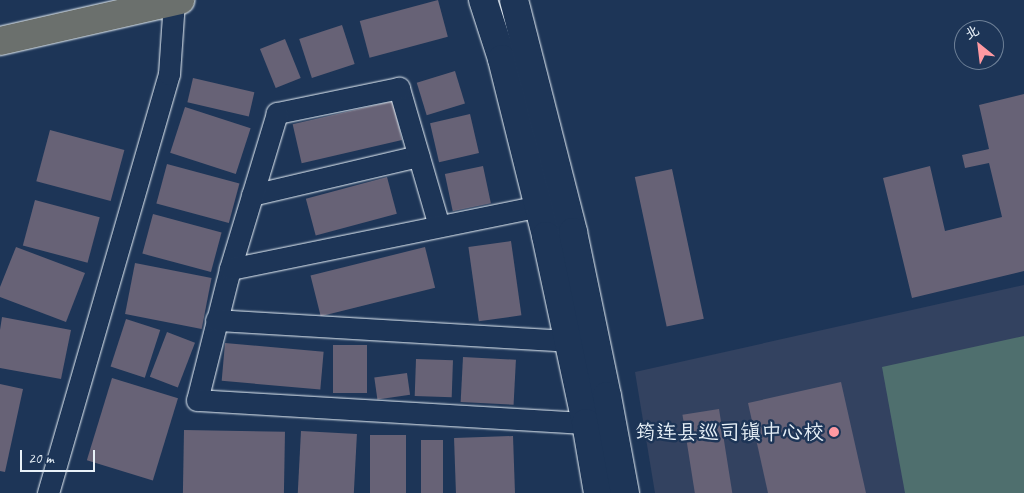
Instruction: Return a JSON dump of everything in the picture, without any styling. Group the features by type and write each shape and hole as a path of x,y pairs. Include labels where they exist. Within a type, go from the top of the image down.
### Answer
{"highway":[{"path":"0,41 177,1"}],"main road":[{"path":"483,0 502,59 539,206 569,341 598,493"},
{"path":"514,0 573,232 608,396 625,493"}],"street":[{"path":"48,493 169,74 177,1"},
{"path":"439,226 399,88 277,113 230,269 197,400 586,424"},
{"path":"252,195 418,156"},
{"path":"230,269 539,206"},
{"path":"216,320 569,341"}],"shaded area":[{"name":"筠连县巡司镇中心校","path":"1024,285 1024,493 655,493 635,372"}],"green space":[{"path":"1024,336 1024,493 905,493 882,367"}],"building":[{"path":"438,0 448,37 370,58 360,21"},
{"path":"342,25 355,64 312,78 299,39"},
{"path":"285,39 301,78 276,88 260,49"},
{"path":"455,71 465,104 427,115 417,83"},
{"path":"193,78 254,92 249,117 187,102"},
{"path":"1024,94 1024,271 912,298 883,178 930,166 945,231 1002,217 989,163 965,168 962,155 989,149 979,105"},
{"path":"393,101 402,140 302,163 293,124"},
{"path":"185,107 251,128 236,174 170,153"},
{"path":"470,114 479,153 439,162 430,123"},
{"path":"50,130 124,150 111,201 36,181"},
{"path":"167,164 239,183 229,223 156,204"},
{"path":"483,166 491,203 453,211 445,174"},
{"path":"672,169 704,319 667,327 635,177"},
{"path":"387,177 397,214 316,235 306,199"},
{"path":"35,200 100,217 88,263 23,245"},
{"path":"153,214 222,232 211,272 142,254"},
{"path":"511,241 521,315 479,321 468,247"},
{"path":"16,247 85,273 66,322 0,297 0,287"},
{"path":"425,247 435,288 321,316 311,276"},
{"path":"135,263 212,278 202,329 125,314"},
{"path":"2,317 71,330 61,379 0,368"},
{"path":"126,319 160,330 145,378 111,367"},
{"path":"167,332 195,343 178,388 150,377"},
{"path":"225,343 324,352 320,389 222,381"},
{"path":"333,345 367,345 367,393 333,393"},
{"path":"463,357 516,360 514,405 461,402"},
{"path":"416,359 453,360 452,397 415,396"},
{"path":"407,373 410,395 377,399 374,378"},
{"path":"112,378 178,398 153,480 87,460"},
{"path":"841,382 866,493 768,493 748,403"},
{"path":"0,384 23,389 5,472 0,471"},
{"path":"719,409 732,493 695,493 682,415"},
{"path":"184,430 285,432 284,493 183,493"},
{"path":"301,431 357,434 354,493 298,493"},
{"path":"370,435 406,435 406,493 370,493"},
{"path":"513,436 515,493 456,493 454,438"},
{"path":"421,440 443,440 443,493 421,493"}],"place":[{"name":"筠连县巡司镇中心校","path":"834,432"}]}
